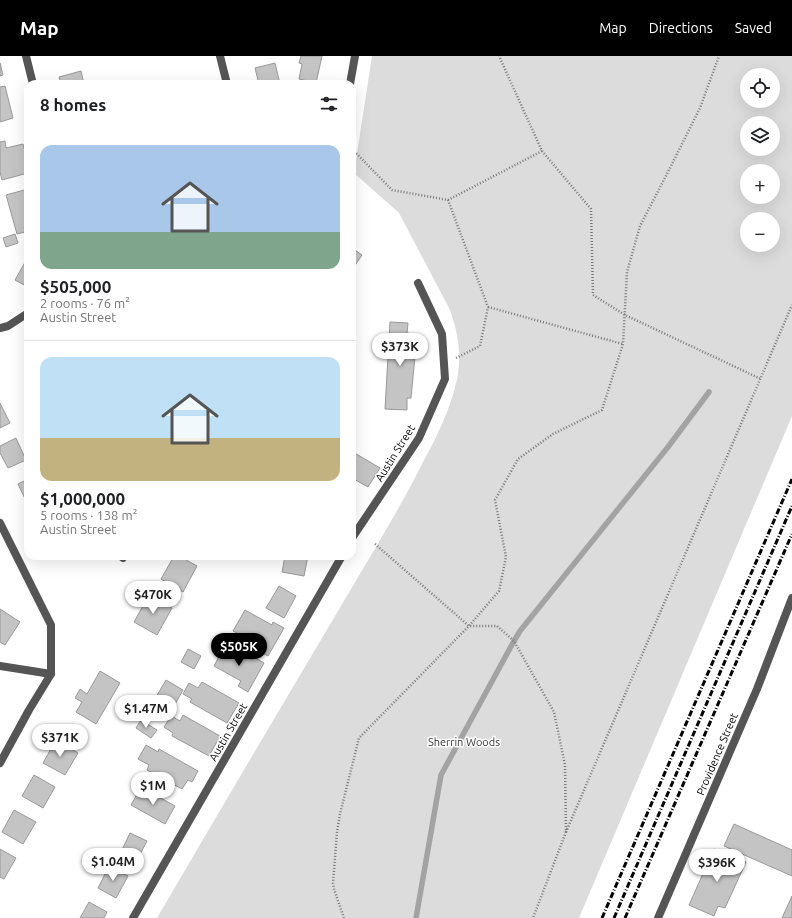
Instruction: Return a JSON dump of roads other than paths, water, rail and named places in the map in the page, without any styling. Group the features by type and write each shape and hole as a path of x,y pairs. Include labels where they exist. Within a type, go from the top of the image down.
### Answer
{"street":[{"path":"26,56 32,80"},
{"path":"220,56 226,80"},
{"path":"351,80 355,56"},
{"name":"Austin Street","path":"356,532 419,438 445,379 442,334 418,283"},
{"path":"0,328 8,326 24,316"},
{"path":"0,524 50,625 51,674 0,763"},
{"name":"Austin Street","path":"133,918 340,560"},
{"name":"Providence Street","path":"658,918 757,689 792,598"},
{"path":"0,666 51,674"}],"waterway":[{"path":"416,918 441,775 514,641 520,631 668,447 709,392"}],"railway":[{"path":"602,918 792,479"},
{"path":"614,918 792,506"},
{"path":"625,918 792,534"}],"park label":[{"name":"Sherrin Woods","path":"464,742"}]}
